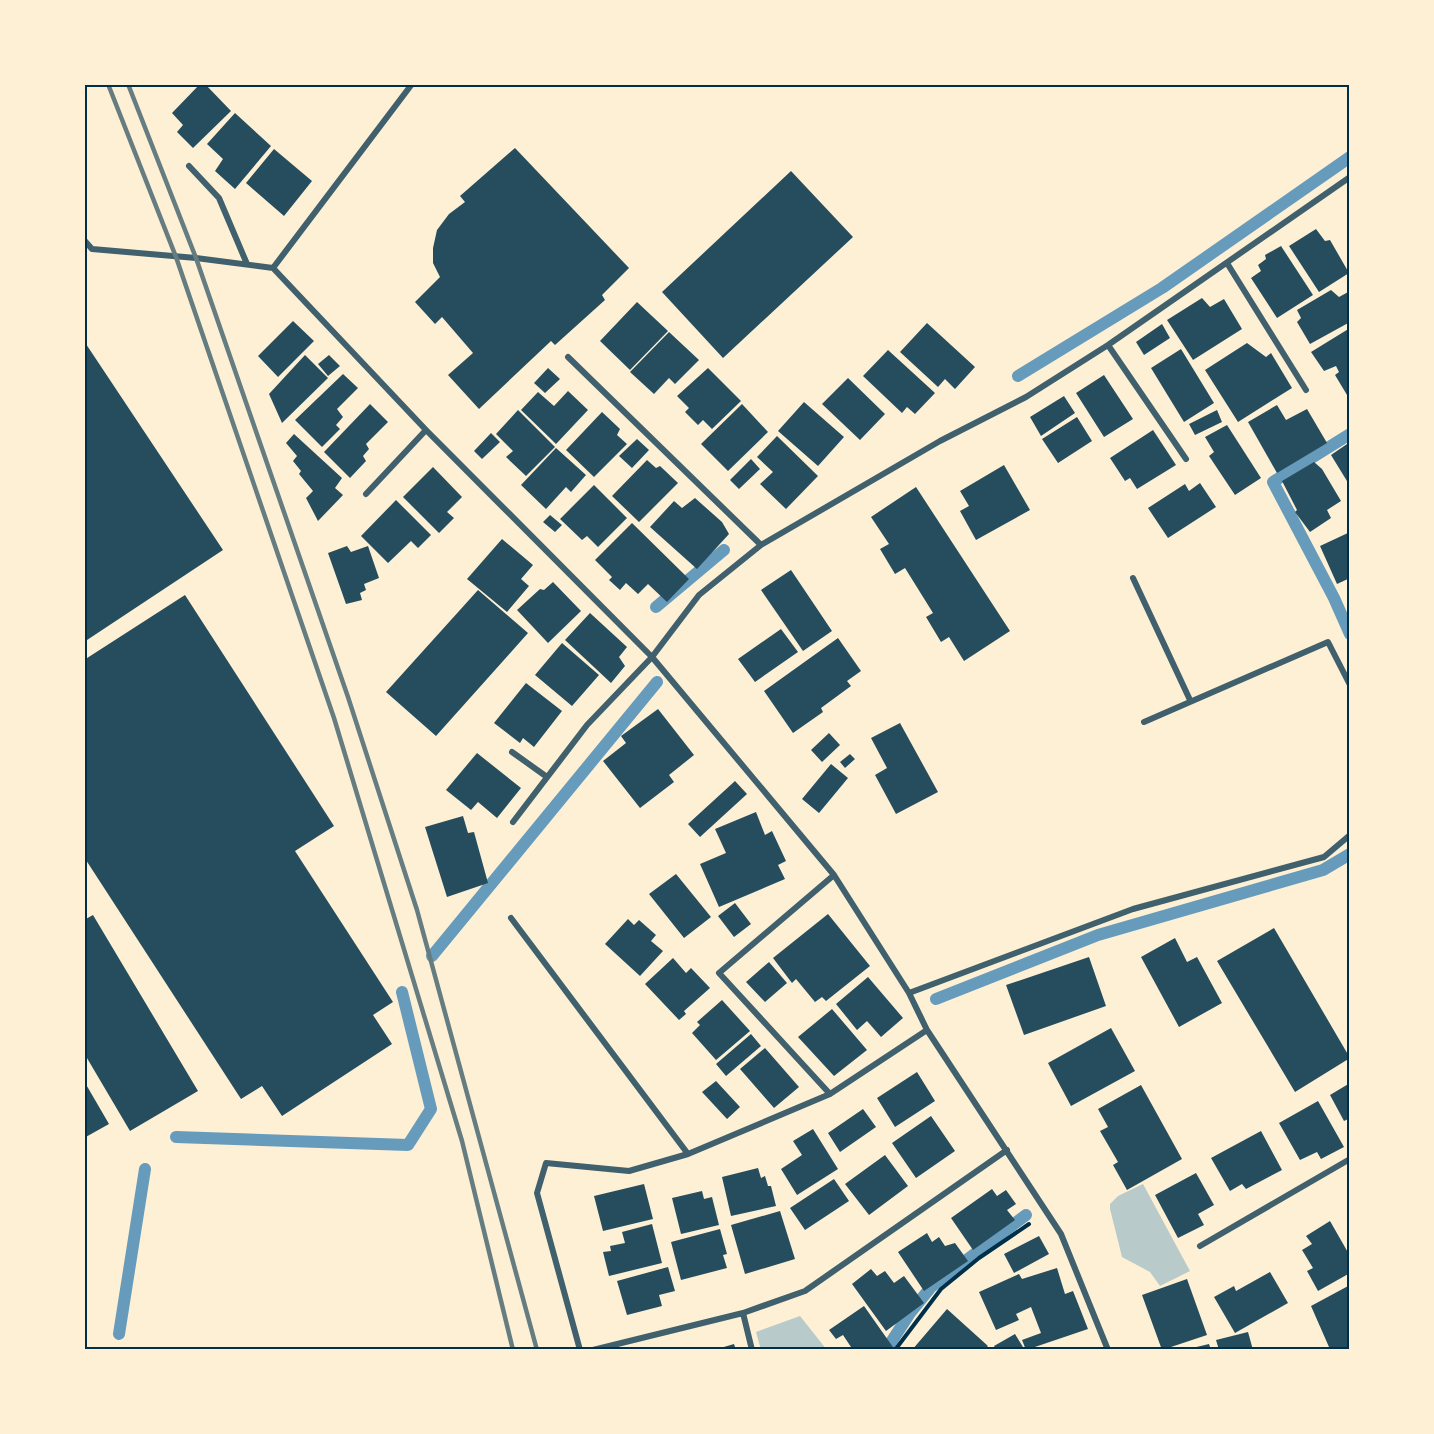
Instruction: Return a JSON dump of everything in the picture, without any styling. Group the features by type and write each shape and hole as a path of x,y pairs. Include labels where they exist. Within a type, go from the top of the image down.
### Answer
{"street":[{"path":"273,268 412,84"},
{"path":"189,166 219,198 247,264"},
{"path":"513,822 587,725 652,657 699,595 761,545 940,441 1026,397 1108,345 1350,177"},
{"path":"84,240 92,249 273,268 426,430 652,657 834,874 909,993 927,1030 1047,1212 1084,1287 1108,1350"},
{"path":"1227,263 1306,390"},
{"path":"1108,345 1185,459"},
{"path":"568,357 761,545"},
{"path":"366,494 426,430"},
{"path":"1133,578 1190,700"},
{"path":"1144,722 1190,700 1328,642 1350,685"},
{"path":"512,752 547,777"},
{"path":"909,993 1133,909 1324,857 1350,835"},
{"path":"830,1094 719,973 834,874"},
{"path":"511,918 688,1154"},
{"path":"580,1350 537,1193 546,1163 629,1171 688,1154 830,1094 927,1030"},
{"path":"593,1350 743,1313 805,1291 1007,1150"},
{"path":"1200,1246 1350,1158"},
{"path":"743,1313 752,1350"}],"path":[{"path":"895,1350 941,1289 979,1258 1047,1212"}],"shaded area":[{"path":"1143,1184 1190,1271 1160,1286 1150,1272 1122,1257 1110,1209 1110,1204 1118,1196"},
{"path":"800,1316 827,1350 761,1350 756,1332"}],"building":[{"path":"200,84 205,84 231,111 193,148 177,132 183,125 172,113"},
{"path":"235,113 271,146 235,189 215,171 223,159 207,144"},
{"path":"515,148 629,268 602,295 605,300 555,345 551,341 479,409 448,375 473,353 442,317 435,324 415,302 440,277 433,263 433,248 437,230 449,214 465,202 460,196"},
{"path":"274,149 312,181 284,216 246,183"},
{"path":"791,171 853,237 723,358 662,292"},
{"path":"1316,229 1325,241 1330,240 1349,273 1319,292 1289,246"},
{"path":"1281,246 1313,295 1277,318 1251,278 1261,271 1258,265 1266,259 1265,255"},
{"path":"1331,290 1339,297 1350,291 1350,322 1310,344 1297,322 1301,318 1297,310"},
{"path":"1202,298 1210,307 1224,299 1242,329 1193,360 1167,320"},
{"path":"637,302 668,331 630,370 600,341"},
{"path":"293,321 314,341 278,377 258,356"},
{"path":"927,323 975,367 955,389 945,379 938,387 900,352"},
{"path":"1162,324 1170,338 1144,355 1136,342"},
{"path":"1350,328 1350,400 1335,375 1339,372 1336,366 1324,371 1311,352"},
{"path":"669,332 699,360 675,384 669,378 654,394 630,372"},
{"path":"84,341 223,550 84,642"},
{"path":"1247,343 1266,357 1271,353 1292,388 1238,422 1205,370"},
{"path":"1181,349 1214,403 1184,422 1151,368"},
{"path":"888,350 935,393 915,414 907,407 902,413 863,376"},
{"path":"305,355 328,378 282,423 269,394"},
{"path":"329,355 340,366 328,376 318,364"},
{"path":"548,368 560,379 545,393 534,383"},
{"path":"708,368 741,401 712,429 703,420 698,425 685,412 689,408 677,396"},
{"path":"343,374 358,388 337,409 343,417 336,425 340,429 322,447 295,420"},
{"path":"1104,375 1133,419 1104,437 1076,393"},
{"path":"848,378 885,414 860,440 822,404"},
{"path":"568,391 588,410 556,444 521,410 538,392 554,406"},
{"path":"1064,396 1075,413 1041,436 1030,417"},
{"path":"804,402 844,437 818,466 778,431"},
{"path":"370,404 388,422 366,444 369,449 363,456 366,461 350,478 324,452"},
{"path":"742,404 768,432 728,471 701,444"},
{"path":"1277,405 1286,420 1307,409 1327,443 1277,473 1248,422"},
{"path":"518,410 555,447 526,476 506,457 513,451 496,434"},
{"path":"1217,410 1222,422 1195,435 1189,424"},
{"path":"602,412 620,429 617,435 627,444 594,477 566,450"},
{"path":"1077,417 1092,441 1058,463 1042,439"},
{"path":"1227,425 1261,478 1235,495 1209,456 1214,452 1205,437"},
{"path":"1153,430 1176,465 1137,489 1130,478 1125,481 1110,458"},
{"path":"491,433 500,442 482,459 474,451"},
{"path":"294,434 342,478 335,488 343,495 318,521 306,498 313,491 299,474 301,471 293,461 297,456 286,443"},
{"path":"777,436 818,476 786,509 760,484 773,472 757,457"},
{"path":"637,439 649,450 632,468 619,456"},
{"path":"1350,442 1350,486 1331,455"},
{"path":"556,448 586,475 571,492 566,487 546,509 521,485"},
{"path":"751,459 760,469 739,489 730,480"},
{"path":"647,460 656,468 660,466 678,483 639,522 612,496"},
{"path":"1314,462 1322,469 1341,501 1327,510 1331,518 1310,532 1295,512 1297,510 1282,481"},
{"path":"1004,465 1030,510 976,540 960,511 969,506 960,491"},
{"path":"433,467 462,497 447,512 454,518 439,533 403,497"},
{"path":"1200,483 1216,507 1168,538 1148,508 1185,484 1189,491"},
{"path":"594,485 627,518 598,547 587,536 582,540 560,519"},
{"path":"916,487 1010,631 964,661 949,637 941,642 926,617 933,613 905,568 895,574 880,549 889,544 871,517"},
{"path":"695,498 722,522 729,534 697,569 650,527 674,501 682,508"},
{"path":"396,500 431,535 418,548 411,541 388,563 361,536"},
{"path":"550,515 562,525 555,532 543,522"},
{"path":"632,523 689,579 667,602 648,584 638,594 626,583 620,590 609,580 612,577 595,560"},
{"path":"1350,532 1350,578 1337,584 1320,546"},
{"path":"502,539 533,565 521,579 529,586 507,612 467,579"},
{"path":"347,546 351,552 368,546 379,578 364,584 366,590 360,593 362,600 346,604 328,553"},
{"path":"791,570 832,631 803,651 761,590"},
{"path":"553,582 581,611 548,643 517,610 540,589 544,590"},
{"path":"478,590 528,633 436,736 386,692"},
{"path":"185,595 334,826 295,851 393,1002 373,1015 392,1044 282,1116 262,1086 241,1099 84,857 84,660"},
{"path":"590,613 627,647 619,657 625,666 611,683 565,640"},
{"path":"781,629 798,652 755,682 738,659"},
{"path":"838,638 861,671 847,681 851,686 821,708 823,712 793,733 764,691"},
{"path":"562,643 599,675 572,706 535,675"},
{"path":"526,683 562,711 534,747 523,738 520,743 494,723"},
{"path":"658,709 694,755 669,775 674,782 640,808 603,761 626,743 621,736"},
{"path":"900,723 938,792 896,814 875,775 887,768 871,738"},
{"path":"829,733 840,745 822,762 811,750"},
{"path":"477,753 521,788 497,818 478,802 471,810 446,790"},
{"path":"850,754 855,759 845,768 840,762"},
{"path":"831,764 848,778 819,813 802,799"},
{"path":"735,781 747,794 700,837 688,824"},
{"path":"756,812 765,835 772,831 786,861 778,865 785,879 719,907 700,864 726,853 715,829"},
{"path":"463,816 468,833 474,832 488,883 447,897 425,827"},
{"path":"676,874 711,917 684,938 649,894"},
{"path":"735,903 751,924 734,937 718,916"},
{"path":"828,914 870,966 826,1001 822,997 815,1002 796,979 792,983 773,958"},
{"path":"93,915 198,1091 130,1131 84,1053 84,920"},
{"path":"628,919 634,925 639,920 656,935 651,941 663,951 640,976 605,944"},
{"path":"1274,928 1350,1058 1295,1092 1217,961"},
{"path":"1175,938 1187,962 1197,957 1222,1003 1179,1027 1141,957"},
{"path":"1089,957 1106,1006 1024,1035 1006,985"},
{"path":"673,958 686,973 691,968 710,988 684,1011 686,1014 679,1020 645,984"},
{"path":"769,962 787,983 765,1002 746,982"},
{"path":"868,977 903,1018 881,1037 867,1021 857,1030 836,1004"},
{"path":"722,1000 750,1031 716,1060 692,1033 700,1025 697,1022"},
{"path":"832,1009 867,1050 834,1076 798,1037"},
{"path":"1111,1028 1135,1071 1071,1106 1048,1063"},
{"path":"751,1034 761,1046 726,1076 716,1064"},
{"path":"765,1048 799,1087 774,1108 740,1069"},
{"path":"917,1072 935,1101 895,1127 877,1098"},
{"path":"84,1081 109,1124 84,1138"},
{"path":"716,1081 740,1107 727,1119 702,1092"},
{"path":"1350,1083 1350,1118 1344,1121 1330,1095"},
{"path":"1141,1085 1182,1159 1127,1190 1113,1165 1118,1162 1100,1131 1108,1127 1098,1109"},
{"path":"1318,1101 1344,1147 1321,1159 1317,1152 1300,1160 1279,1123"},
{"path":"863,1109 876,1127 840,1152 828,1133"},
{"path":"931,1116 955,1151 916,1178 892,1143"},
{"path":"813,1129 838,1169 797,1195 781,1169 802,1155 793,1141"},
{"path":"1261,1131 1282,1170 1246,1189 1242,1184 1230,1191 1211,1158"},
{"path":"885,1155 908,1186 869,1215 845,1184"},
{"path":"758,1168 761,1178 765,1176 768,1186 771,1186 776,1206 731,1216 722,1177"},
{"path":"1196,1173 1214,1205 1198,1214 1204,1225 1178,1238 1155,1195"},
{"path":"834,1179 849,1201 805,1230 790,1208"},
{"path":"644,1184 653,1219 603,1231 594,1196"},
{"path":"992,1189 997,1196 1006,1190 1016,1204 1007,1210 1015,1220 973,1250 951,1218"},
{"path":"702,1191 704,1199 712,1197 719,1225 681,1234 672,1198"},
{"path":"780,1211 795,1259 745,1274 731,1225"},
{"path":"1330,1221 1350,1256 1350,1273 1318,1291 1307,1271 1313,1268 1302,1250 1312,1244 1306,1236"},
{"path":"652,1224 662,1263 609,1276 603,1252 611,1251 610,1246 625,1243 622,1232"},
{"path":"720,1229 727,1254 723,1255 727,1268 681,1280 671,1242"},
{"path":"927,1233 932,1242 939,1237 945,1246 955,1243 968,1261 924,1291 898,1252"},
{"path":"1039,1236 1049,1254 1014,1273 1004,1254"},
{"path":"668,1267 675,1291 659,1295 662,1306 627,1315 617,1281"},
{"path":"1057,1268 1065,1294 1073,1291 1088,1329 1026,1350 1022,1340 1041,1333 1031,1307 1016,1314 1019,1320 996,1330 979,1292 1019,1274 1022,1279"},
{"path":"871,1269 877,1276 885,1271 894,1283 904,1276 924,1303 886,1331 852,1284"},
{"path":"1270,1272 1288,1303 1235,1333 1214,1297 1234,1286 1236,1291"},
{"path":"1187,1279 1207,1335 1162,1350 1142,1295"},
{"path":"1350,1285 1350,1350 1325,1350 1329,1347 1311,1306"},
{"path":"864,1306 895,1350 853,1350 843,1335 836,1339 829,1330"},
{"path":"947,1309 988,1346 984,1350 912,1350"},
{"path":"1248,1332 1253,1350 1219,1350 1216,1340"},
{"path":"1015,1334 1023,1347 1019,1350 996,1350 994,1346"},
{"path":"734,1344 736,1350 717,1350 717,1349"},
{"path":"1209,1344 1211,1350 1188,1350 1188,1349"}],"waterway":[{"path":"1018,376 1162,288 1350,157"},
{"path":"1350,434 1273,482 1334,598 1350,634"},
{"path":"656,607 724,550"},
{"path":"432,956 657,682"},
{"path":"936,999 1098,935 1323,870 1350,854"},
{"path":"176,1137 408,1145 431,1109 402,992"},
{"path":"119,1334 145,1169"},
{"path":"886,1350 910,1313 931,1287 1026,1215"}],"railway":[{"path":"108,84 176,257 334,718 462,1141 513,1350"},
{"path":"128,84 196,258 348,697 417,910 537,1350"}]}
